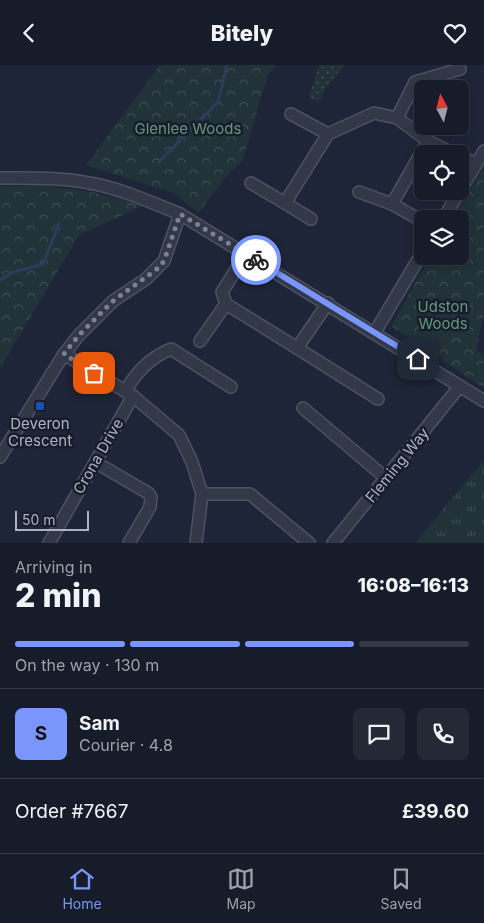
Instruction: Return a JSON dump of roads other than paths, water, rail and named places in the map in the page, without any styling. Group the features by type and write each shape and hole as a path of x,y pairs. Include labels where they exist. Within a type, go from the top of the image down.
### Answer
{"street":[{"path":"397,118 415,82 460,69"},
{"path":"286,203 328,134 374,113 397,118 436,145"},
{"path":"291,114 328,134"},
{"path":"392,204 428,141"},
{"path":"469,176 484,151"},
{"path":"469,160 476,164"},
{"path":"0,178 34,177 89,183 137,197 180,214 328,303 484,401"},
{"path":"251,183 311,219"},
{"path":"359,192 392,204 414,216"},
{"path":"0,457 64,354 79,335 113,301 157,269 164,261 180,214"},
{"path":"375,332 415,265"},
{"path":"237,268 222,292 226,304 378,399"},
{"path":"297,348 328,303"},
{"path":"200,341 226,304"},
{"name":"Crona Drive","path":"49,543 95,462 138,371 158,354 171,349 231,387"},
{"path":"64,354 129,393 178,435 192,462 202,494 196,543"},
{"name":"Fleming Way","path":"333,543 387,479 460,386"},
{"path":"303,408 387,479"},
{"path":"95,462 148,493 151,497 150,507 129,543"},
{"path":"202,494 250,494 309,543"}],"waterway":[{"path":"159,162 218,102 227,65"},
{"path":"0,280 14,272 43,264 59,224"}],"place":[{"name":"Deveron Crescent","path":"40,406"}],"park label":[{"name":"Glenlee Woods","path":"188,128"},
{"name":"Udston Woods","path":"443,314"}]}
